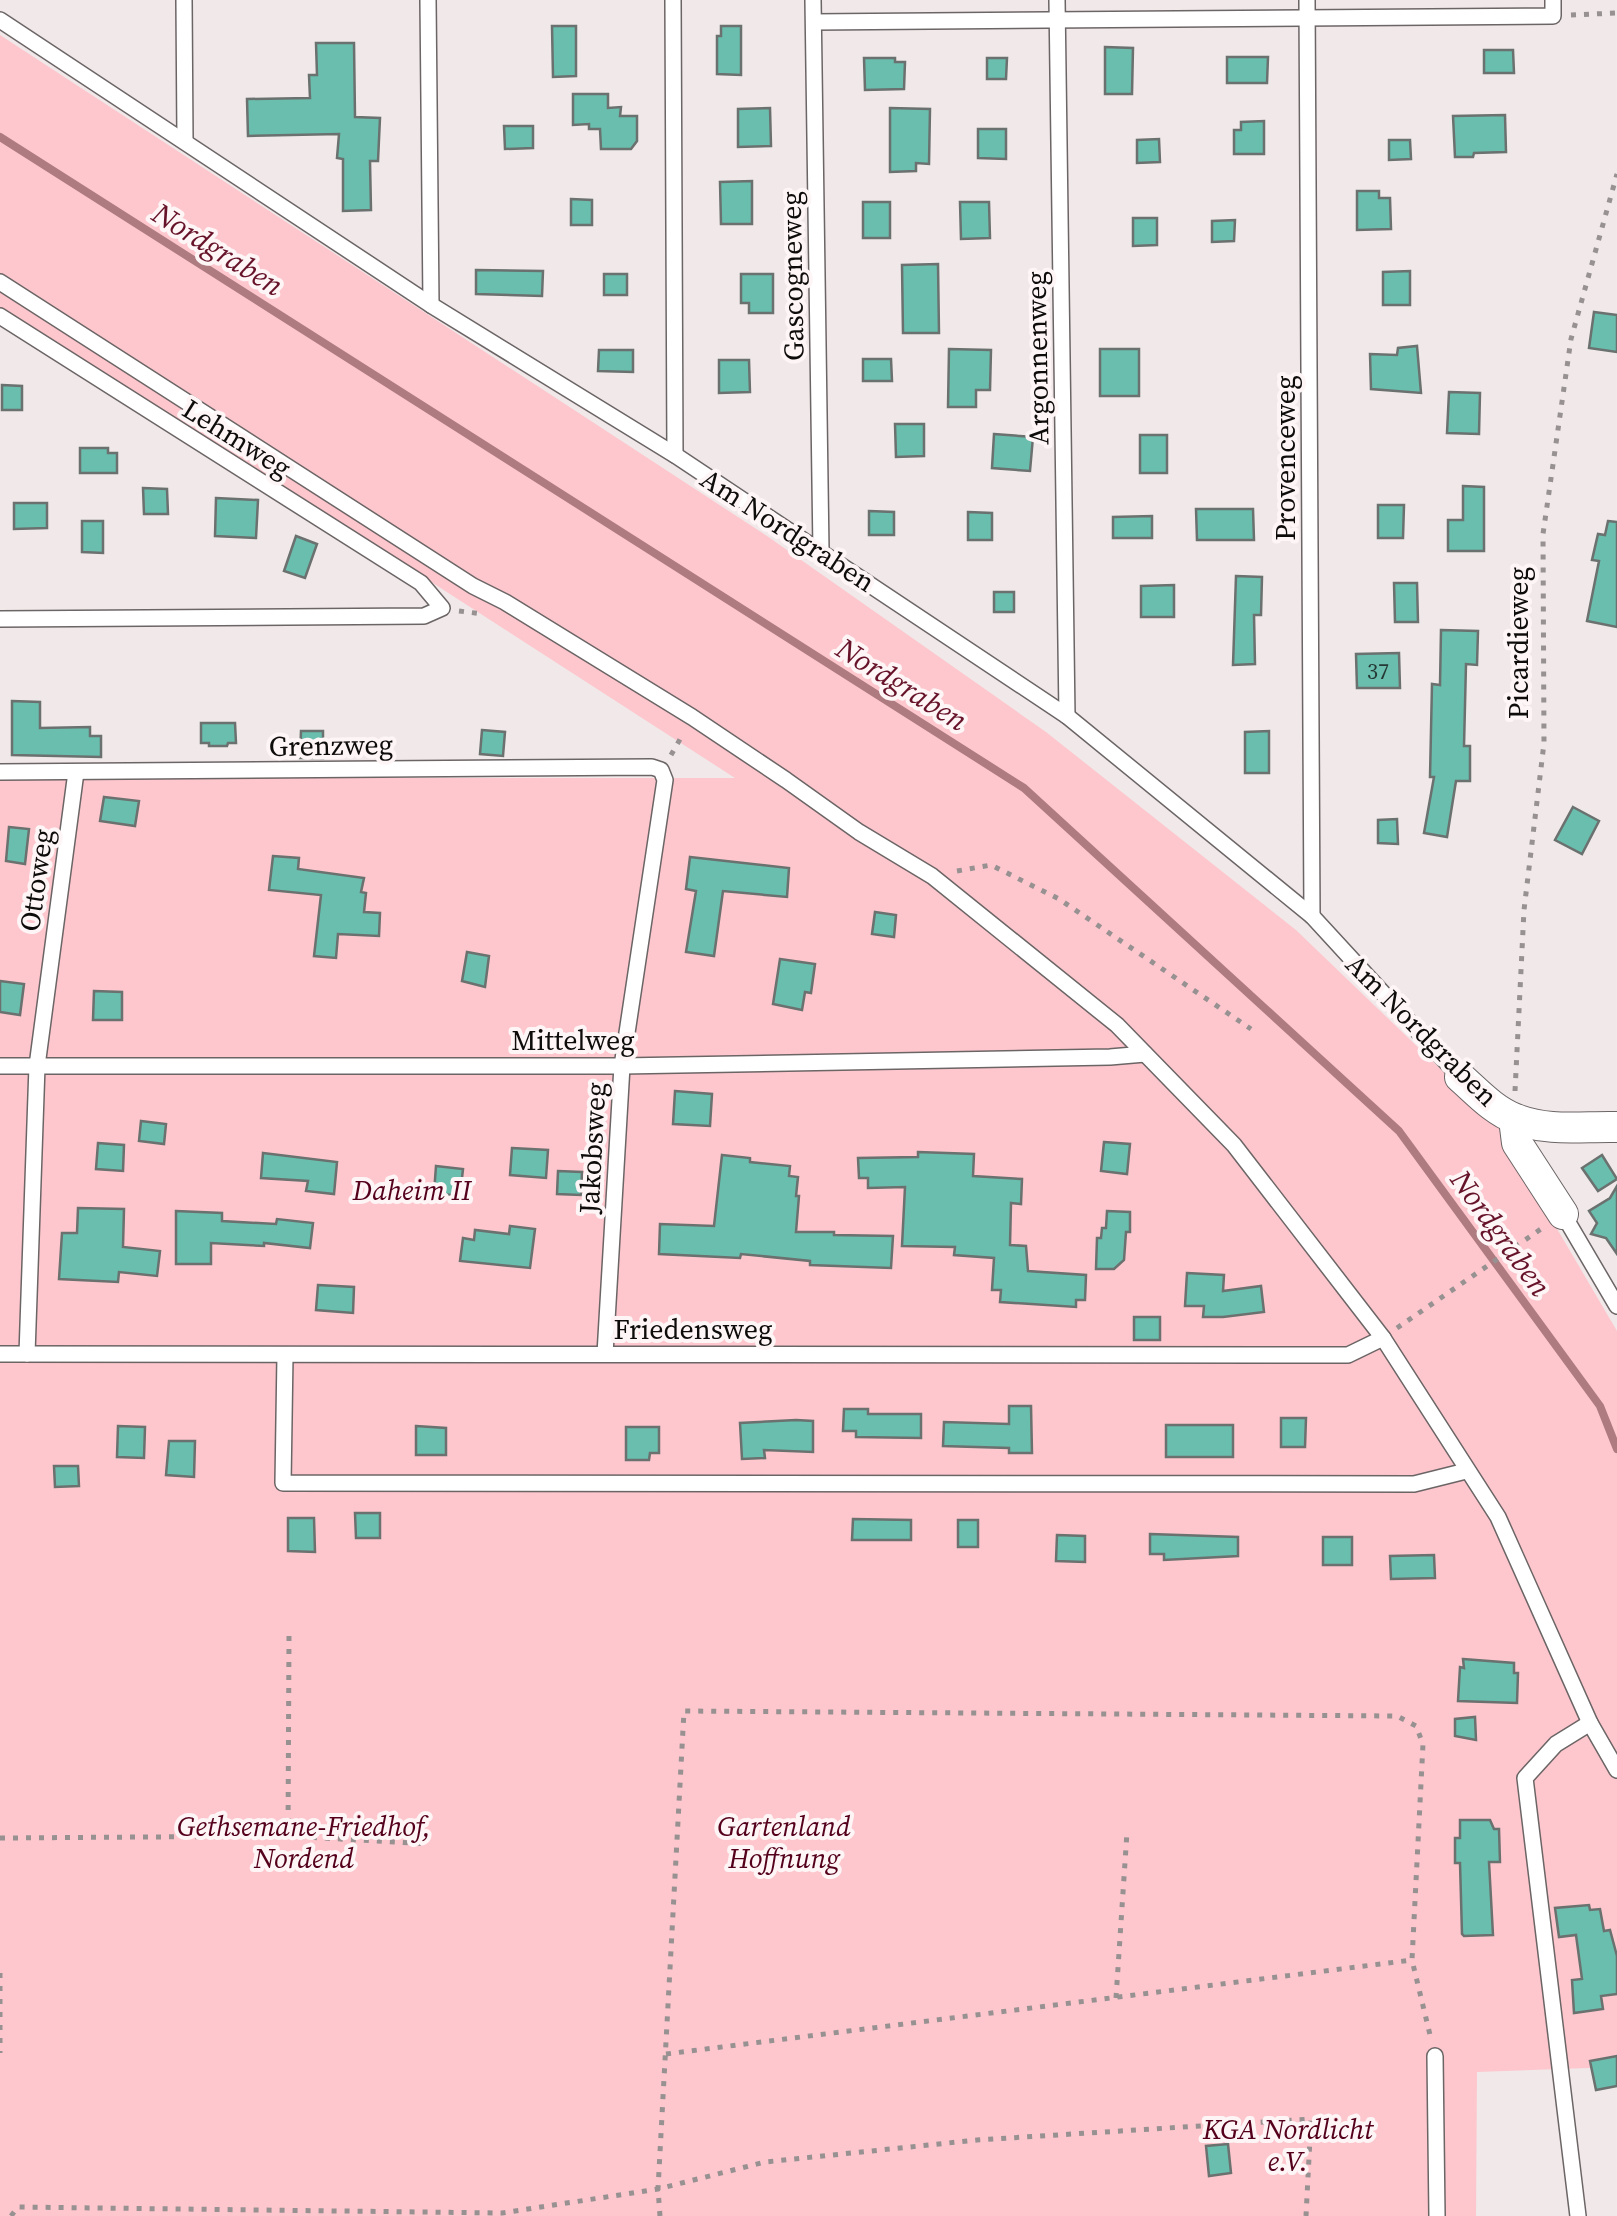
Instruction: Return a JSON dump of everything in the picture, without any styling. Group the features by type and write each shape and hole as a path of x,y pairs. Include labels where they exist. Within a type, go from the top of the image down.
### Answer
{"street":[{"name":"Am Nordgraben","path":"1460,1077 1514,1119"},
{"path":"1563,1214 1517,1143 1514,1119 1565,1128 1617,1127"}],"lane":[{"path":"184,0 185,140"},
{"path":"428,0 432,305"},
{"path":"673,0 675,456"},
{"name":"Gascogneweg","path":"814,0 821,551"},
{"name":"Argonnenweg","path":"1057,0 1067,716"},
{"name":"Provenceweg","path":"1307,0 1312,916"},
{"path":"814,22 1307,18 1553,8"},
{"name":"Am Nordgraben","path":"0,20 432,305 821,551 1067,716 1312,916 1460,1077"},
{"path":"0,282 473,586 692,717 859,832 932,876 1118,1025 1234,1144 1382,1338 1498,1517 1590,1722 1617,1770"},
{"name":"Lehmweg","path":"0,316 421,583 442,608 424,616 0,619"},
{"name":"Grenzweg","path":"0,772 652,767 661,770"},
{"name":"Jakobsweg","path":"605,1354 622,1066 665,780 661,770"},
{"name":"Ottoweg","path":"27,1354 37,1066 76,772"},
{"name":"Mittelweg","path":"0,1066 622,1066 1146,1054"},
{"path":"1563,1214 1617,1306"},
{"name":"Friedensweg","path":"0,1354 1348,1356 1382,1338"},
{"path":"285,1355 283,1483 1414,1484 1466,1470"},
{"path":"1578,2216 1525,1778 1556,1744 1590,1722"},
{"path":"1435,2056 1437,2216"}],"path":[{"path":"1553,8 1617,13"},
{"name":"Picardieweg","path":"1514,1119 1524,910 1544,743 1543,534 1570,339 1617,174"},
{"path":"661,770 692,717"},
{"path":"932,876 990,865 1059,899 1251,1028"},
{"path":"1382,1338 1532,1235"},
{"path":"288,1836 289,1636"},
{"path":"660,2216 658,2189 684,1711 1397,1716 1416,1726 1422,1744 1412,1960 1435,2056"},
{"path":"1116,1998 1127,1832"},
{"path":"0,1838 288,1836 428,1844"},
{"path":"666,2054 1412,1960"},
{"path":"0,1973 0,2053"},
{"path":"11,2216 18,2207 502,2213 658,2189 765,2162 977,2140 1311,2119 1306,2216"}],"green space":[{"path":"0,35 767,536 1046,732 1296,930 1453,1081 1504,1123 1519,1164 1617,1331 1617,2067 1477,2072 1476,2216 0,2216 0,778 735,778 301,498 0,323"}],"building":[{"path":"552,26 576,26 576,76 553,77"},
{"path":"721,26 741,26 741,75 717,74 717,36 721,36"},
{"path":"316,43 354,43 355,117 380,118 378,161 370,161 371,210 343,211 343,159 337,158 339,134 248,136 247,99 310,98 309,75 317,75"},
{"path":"1105,47 1133,48 1132,94 1105,94"},
{"path":"1484,50 1513,50 1514,73 1484,73"},
{"path":"1227,57 1268,57 1267,83 1227,83"},
{"path":"864,58 895,58 895,62 905,62 904,89 865,90"},
{"path":"987,58 1007,58 1006,79 987,79"},
{"path":"573,94 608,94 608,108 621,107 620,116 637,116 637,141 631,149 601,149 600,129 589,129 589,124 573,125"},
{"path":"770,108 771,146 738,147 738,109"},
{"path":"890,108 930,109 929,164 916,163 916,171 890,172"},
{"path":"1505,115 1506,152 1455,157 1453,116"},
{"path":"1264,121 1264,154 1234,154 1234,130 1241,130 1241,122"},
{"path":"504,126 533,126 533,148 505,149"},
{"path":"978,129 1006,129 1006,159 978,158"},
{"path":"1159,139 1160,162 1137,163 1137,140"},
{"path":"1389,140 1410,140 1411,159 1389,160"},
{"path":"752,181 752,224 721,224 720,182"},
{"path":"1357,191 1379,191 1379,198 1390,198 1391,229 1357,230"},
{"path":"571,199 592,200 592,225 571,225"},
{"path":"863,202 890,202 890,238 863,238"},
{"path":"960,202 989,202 990,238 961,239"},
{"path":"1133,218 1157,218 1157,245 1133,246"},
{"path":"1235,220 1234,241 1212,242 1212,221"},
{"path":"938,264 939,333 903,333 902,265"},
{"path":"476,270 543,271 542,296 476,294"},
{"path":"1410,271 1410,305 1383,305 1383,272"},
{"path":"604,274 627,274 627,295 604,295"},
{"path":"741,274 773,274 773,313 749,313 749,303 741,303"},
{"path":"1594,312 1617,315 1617,352 1589,348"},
{"path":"1417,346 1421,393 1371,389 1370,354 1397,355 1398,348"},
{"path":"949,349 991,350 990,390 976,390 976,407 948,407"},
{"path":"1100,349 1139,349 1139,396 1100,396"},
{"path":"599,350 633,350 633,372 598,371"},
{"path":"863,359 891,359 892,381 863,381"},
{"path":"719,360 749,360 750,392 719,393"},
{"path":"2,385 22,386 22,410 2,410"},
{"path":"1449,392 1480,393 1479,434 1447,433"},
{"path":"895,424 924,424 924,456 896,457"},
{"path":"994,434 1033,437 1030,471 992,468"},
{"path":"1140,435 1167,435 1167,473 1140,473"},
{"path":"80,448 108,448 108,453 117,453 117,473 80,473"},
{"path":"1463,486 1484,487 1484,551 1448,551 1448,520 1463,520"},
{"path":"143,488 167,489 168,514 144,514"},
{"path":"216,498 258,500 256,538 215,536"},
{"path":"14,503 47,503 47,528 14,529"},
{"path":"1378,505 1404,505 1403,538 1378,538"},
{"path":"1196,509 1253,509 1254,540 1197,540"},
{"path":"869,511 894,512 894,535 869,535"},
{"path":"968,512 992,513 992,540 968,540"},
{"path":"1152,516 1152,538 1113,538 1113,517"},
{"path":"82,521 103,521 103,553 82,552"},
{"path":"1608,521 1617,522 1617,627 1587,621 1599,561 1592,560 1598,534 1605,535"},
{"path":"296,536 317,544 305,578 284,571"},
{"path":"1236,576 1262,577 1261,615 1254,615 1255,664 1233,665"},
{"path":"1394,583 1417,583 1418,622 1395,622"},
{"path":"1174,585 1174,617 1141,617 1141,586"},
{"path":"994,592 1014,592 1014,612 994,612"},
{"path":"1441,630 1478,631 1477,665 1466,664 1464,746 1470,746 1470,781 1456,781 1447,837 1424,833 1434,777 1430,777 1432,684 1440,685"},
{"path":"1399,653 1400,688 1357,688 1356,654"},
{"path":"12,701 40,702 40,728 90,727 90,736 101,736 101,757 12,755"},
{"path":"201,723 235,723 236,743 201,743"},
{"path":"482,730 505,732 503,756 480,754"},
{"path":"301,731 323,731 323,758 300,758"},
{"path":"1269,731 1269,773 1245,773 1245,732"},
{"path":"104,797 139,801 135,826 100,821"},
{"path":"1573,807 1599,821 1582,854 1555,840"},
{"path":"1397,819 1398,844 1378,843 1378,820"},
{"path":"9,827 29,829 25,864 6,861"},
{"path":"273,856 299,858 298,869 364,878 364,912 380,913 379,936 338,934 336,958 314,956 321,895 269,890"},
{"path":"690,857 789,868 787,897 723,891 714,956 686,952 696,891 686,889"},
{"path":"875,912 896,915 894,937 872,934"},
{"path":"467,952 489,956 485,987 462,981"},
{"path":"780,959 815,964 811,993 805,992 802,1010 773,1004"},
{"path":"0,981 24,984 20,1015 0,1012"},
{"path":"94,991 122,992 122,1020 93,1020"},
{"path":"675,1091 712,1094 710,1126 673,1124"},
{"path":"141,1121 166,1124 164,1144 139,1141"},
{"path":"1104,1142 1130,1144 1127,1174 1101,1171"},
{"path":"98,1143 124,1145 123,1171 96,1169"},
{"path":"512,1148 548,1150 546,1178 510,1175"},
{"path":"918,1152 974,1154 973,1176 1022,1179 1021,1204 1011,1203 1010,1245 1026,1246 1028,1271 1086,1275 1085,1300 1076,1300 1076,1307 1000,1302 1001,1290 992,1290 994,1258 954,1255 955,1247 902,1246 905,1187 868,1188 868,1178 859,1178 858,1158 918,1157"},
{"path":"263,1153 337,1162 334,1194 306,1191 308,1181 261,1178"},
{"path":"722,1155 790,1166 789,1176 798,1177 796,1232 893,1236 891,1268 810,1265 810,1261 741,1254 740,1258 659,1254 660,1224 714,1226"},
{"path":"1602,1155 1617,1179 1598,1191 1582,1168"},
{"path":"436,1166 463,1169 460,1196 434,1193"},
{"path":"558,1171 582,1172 581,1195 557,1194"},
{"path":"1617,1186 1617,1254 1606,1238 1591,1234 1597,1223 1589,1211 1610,1198"},
{"path":"78,1208 124,1209 123,1247 160,1251 157,1276 119,1272 118,1282 59,1279 62,1233 77,1233"},
{"path":"176,1211 222,1213 222,1221 276,1224 277,1219 313,1223 310,1248 211,1243 211,1264 176,1264"},
{"path":"1107,1211 1130,1212 1130,1232 1126,1232 1124,1260 1114,1269 1096,1269 1097,1238 1106,1228"},
{"path":"510,1226 535,1229 530,1268 460,1261 463,1238 474,1240 475,1230 509,1234"},
{"path":"1187,1273 1224,1275 1223,1291 1261,1286 1264,1312 1203,1317 1204,1306 1185,1306"},
{"path":"318,1285 354,1287 353,1313 316,1310"},
{"path":"1134,1317 1160,1317 1160,1340 1134,1340"},
{"path":"1009,1406 1031,1406 1032,1453 1009,1453 1009,1448 943,1446 944,1422 1009,1424"},
{"path":"844,1409 868,1409 868,1414 921,1414 921,1438 856,1437 856,1431 843,1431"},
{"path":"1281,1418 1306,1418 1305,1447 1281,1447"},
{"path":"813,1421 813,1452 764,1450 765,1458 742,1459 740,1423"},
{"path":"1166,1425 1233,1425 1233,1457 1166,1457"},
{"path":"118,1426 145,1427 144,1458 117,1457"},
{"path":"416,1426 446,1428 446,1455 416,1455"},
{"path":"626,1427 659,1427 659,1453 650,1453 649,1460 626,1460"},
{"path":"169,1441 195,1441 194,1477 166,1475"},
{"path":"54,1466 78,1466 79,1486 55,1487"},
{"path":"355,1513 380,1513 380,1538 356,1538"},
{"path":"288,1518 314,1518 315,1552 288,1551"},
{"path":"853,1519 911,1520 911,1540 852,1540"},
{"path":"958,1520 978,1520 978,1547 958,1547"},
{"path":"1150,1534 1238,1537 1238,1556 1164,1560 1164,1554 1150,1554"},
{"path":"1057,1535 1085,1536 1085,1562 1056,1561"},
{"path":"1323,1537 1352,1537 1352,1565 1323,1565"},
{"path":"1434,1555 1435,1578 1391,1579 1390,1556"},
{"path":"1463,1659 1514,1663 1514,1673 1518,1673 1517,1703 1458,1701"},
{"path":"1475,1717 1476,1740 1455,1736 1455,1719"},
{"path":"1460,1820 1490,1820 1494,1829 1499,1829 1500,1862 1489,1862 1493,1935 1462,1934 1460,1863 1455,1863"},
{"path":"1589,1905 1590,1910 1600,1909 1604,1931 1610,1930 1617,1956 1617,1994 1601,1996 1603,2009 1574,2013 1572,1980 1582,1979 1576,1935 1559,1937 1555,1908"},
{"path":"1617,2056 1617,2086 1596,2090 1590,2061"},
{"path":"1228,2144 1231,2173 1209,2176 1206,2146"}],"waterway":[{"name":"Nordgraben","path":"0,137 1024,788 1399,1131 1600,1406 1617,1449"}],"park label":[{"name":"Daheim II","path":"412,1190"},
{"name":"Gethsemane-Friedhof, Nordend","path":"304,1842"},
{"name":"Gartenland Hoffnung","path":"784,1842"},
{"name":"KGA Nordlicht e.V.","path":"1288,2145"}]}
